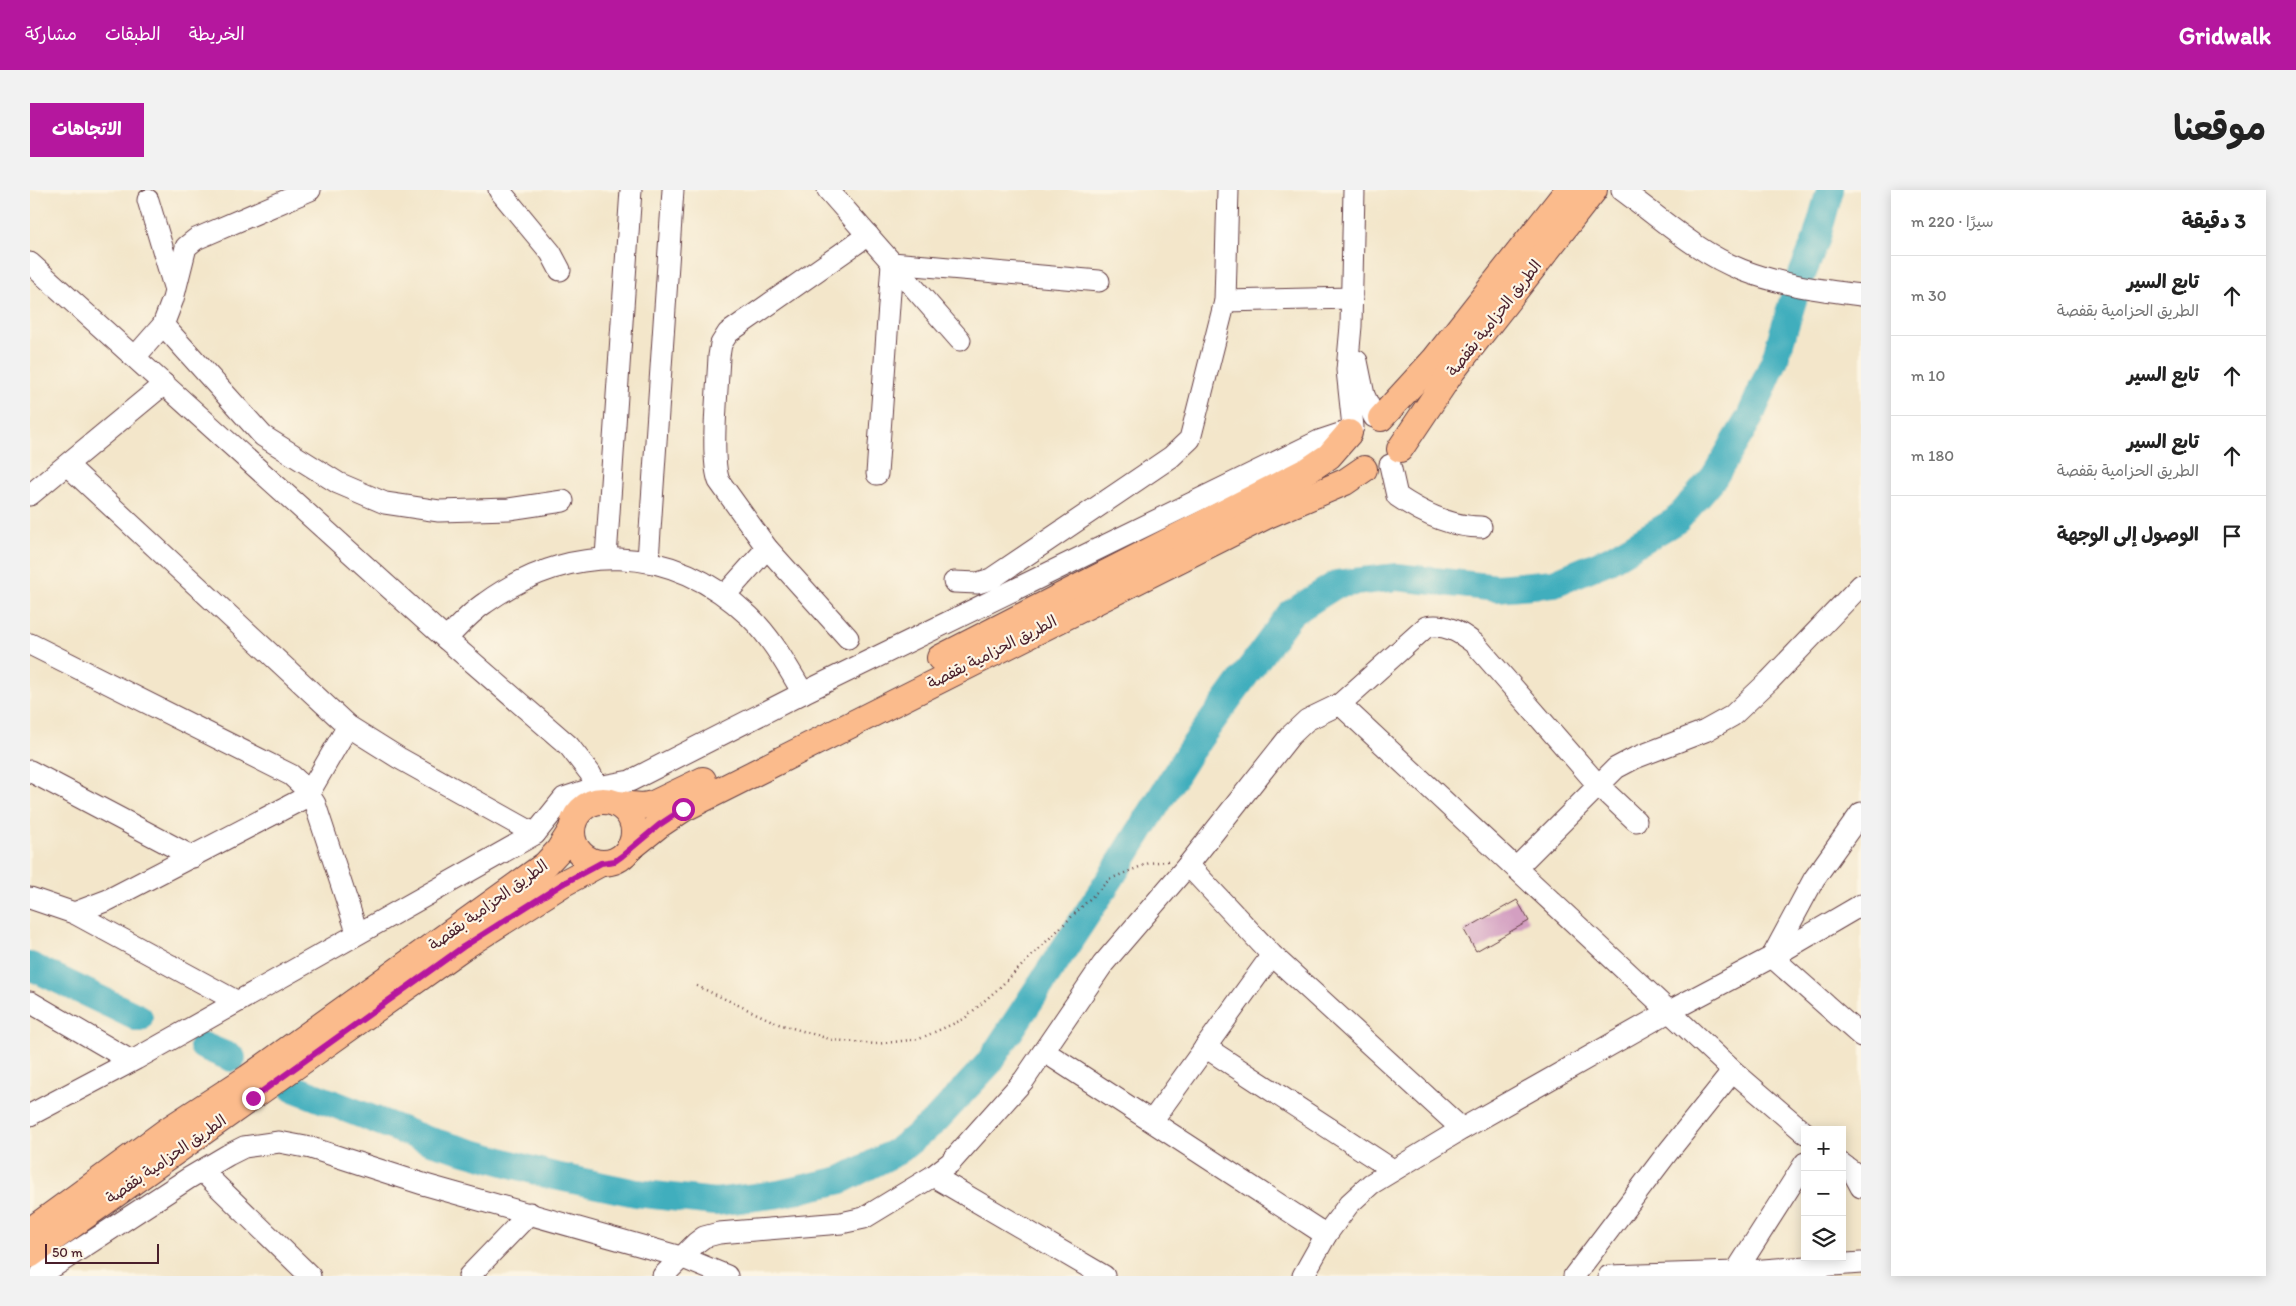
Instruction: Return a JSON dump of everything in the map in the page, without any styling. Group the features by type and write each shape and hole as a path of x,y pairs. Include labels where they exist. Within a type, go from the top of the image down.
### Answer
{"main road":[{"name":"الطريق الحزامية بقفصة","path":"596,798 643,806 653,804 1310,469 1329,456 1435,359 1568,190"},
{"name":"الطريق الحزامية بقفصة","path":"628,850 659,825 683,809 1270,514 1345,482 1385,461 1453,370 1594,190"},
{"path":"1362,425 1392,425 1396,430 1399,436 1385,461 1353,460 1347,448 1362,425"},
{"path":"596,798 630,816 633,824 632,842 628,850 615,861 601,863 588,860 576,848 571,831 577,814 596,798"},
{"name":"الطريق الحزامية بقفصة","path":"30,1231 168,1130 248,1078 545,865 559,850 571,831"},
{"name":"الطريق الحزامية بقفصة","path":"30,1255 463,947 564,883 601,863"}],"street":[{"path":"135,358 163,325 175,290 186,247 191,243 310,190"},
{"path":"499,190 551,253 560,270"},
{"path":"606,557 631,190"},
{"path":"648,560 673,190"},
{"path":"828,190 960,340"},
{"path":"954,582 978,583 991,579 1171,457 1190,439 1225,301 1228,190"},
{"path":"30,1116 131,1062 357,932 535,834 564,798 596,798 803,694 1319,441 1362,425 1364,395 1351,326 1354,190"},
{"path":"1622,190 1700,248 1741,270 1797,286 1861,295"},
{"path":"148,200 175,290"},
{"path":"848,638 766,548 716,474 721,344 728,333 868,235"},
{"path":"30,263 446,639 569,746 596,798"},
{"path":"892,263 1099,281"},
{"path":"877,474 892,263"},
{"path":"1225,301 1352,298"},
{"path":"163,325 264,436 338,483 385,503 439,512 509,509 563,501"},
{"path":"30,495 164,384"},
{"path":"1385,461 1397,496 1417,510 1463,527 1481,527"},
{"path":"67,465 348,726 399,758 535,834"},
{"path":"725,595 766,548"},
{"path":"446,639 484,603 520,582 567,564 606,557 648,560 686,574 725,595 750,616 775,646 803,694"},
{"path":"1516,868 1598,785 1625,762 1705,730 1732,716 1858,595"},
{"path":"663,1276 704,1237 716,1233 841,1223 864,1218 950,1164 995,1114 1045,1052 1103,964 1188,865 1290,736 1307,720 1340,704 1420,630 1436,625 1449,628 1463,634 1475,644 1598,785 1636,821"},
{"path":"30,644 291,775 310,794 318,813 357,932"},
{"path":"1340,704 1733,1071 1801,1129"},
{"path":"74,912 108,900 310,794 348,726"},
{"path":"30,771 193,857"},
{"path":"1772,957 1814,879 1861,813"},
{"path":"1188,865 1272,955 1462,1129"},
{"path":"30,898 74,912 236,1001"},
{"path":"1304,1276 1326,1235 1360,1193 1393,1170 1670,1011 1772,957 1861,905"},
{"path":"1152,1121 1272,955"},
{"path":"1772,957 1861,1036"},
{"path":"30,1002 131,1062"},
{"path":"1205,1047 1393,1170"},
{"path":"1045,1052 1326,1235"},
{"path":"1574,1276 1668,1152 1733,1071"},
{"path":"39,1276 202,1171 244,1147 279,1142 311,1148 426,1185 681,1257 727,1276"},
{"path":"1846,1167 1853,1172 1861,1187"},
{"path":"1734,1274 1801,1169"},
{"path":"202,1171 310,1276"},
{"path":"933,1176 1104,1276"},
{"path":"469,1276 530,1213"},
{"path":"1609,1276 1734,1274 1861,1264"}],"path":[{"path":"697,986 779,1024 833,1040 876,1044 919,1038 964,1019 1000,987 1110,879 1150,863 1166,860 1188,865"}],"building":[{"path":"1517,900 1529,921 1476,951 1464,930"}],"waterway":[{"path":"293,1088 427,1140 550,1175 636,1193 715,1202 779,1194 841,1180 898,1151 935,1121 989,1063 1110,879 1190,751 1290,614 1337,584 1397,577 1497,588 1554,583 1609,560 1677,520 1714,477 1750,417 1775,359 1797,287 1816,240 1830,190"},
{"path":"30,966 139,1018"},
{"path":"203,1046 232,1058"}],"route":[{"path":"253,1098 463,947 564,883 581,876 601,863 615,861 659,825 683,809"}]}
